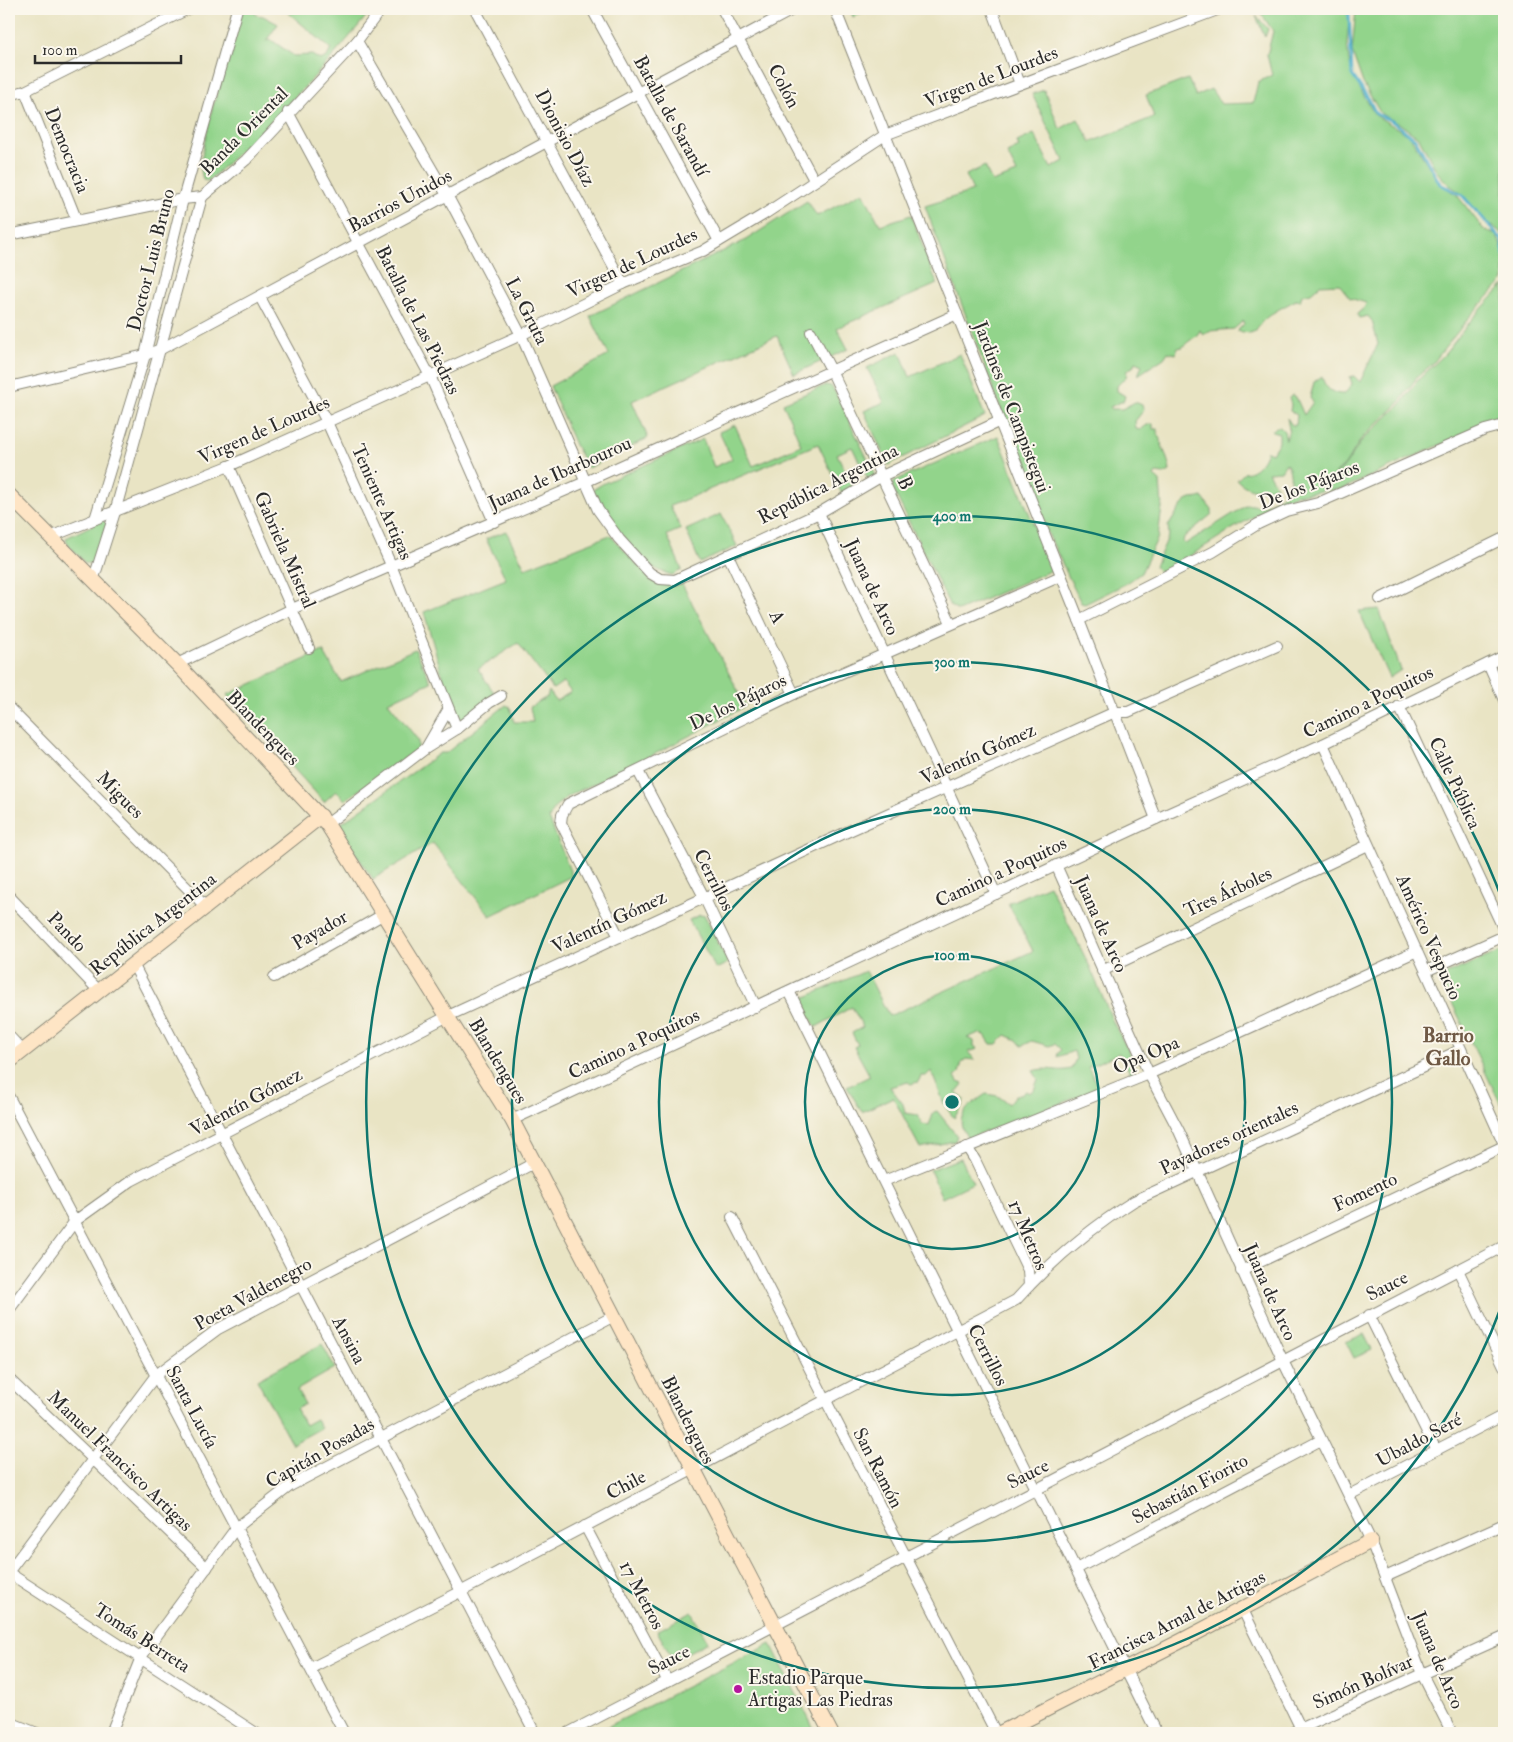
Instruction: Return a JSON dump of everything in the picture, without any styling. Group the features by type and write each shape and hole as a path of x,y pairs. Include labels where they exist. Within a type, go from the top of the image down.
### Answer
{"street":[{"path":"9,95 25,91 188,9"},
{"name":"Doctor Luis Bruno","path":"95,519 145,356 184,199 237,9"},
{"name":"Banda Oriental","path":"9,234 202,197 246,160 288,112 357,41 381,9"},
{"name":"Dionisio Díaz","path":"475,9 623,284"},
{"name":"Batalla de Sarandí","path":"592,9 719,241"},
{"name":"Colón","path":"722,9 814,180"},
{"name":"Barrios Unidos","path":"9,388 145,356 161,349 638,91 794,9"},
{"name":"Jardines de Campistegui","path":"835,9 957,314 998,422 1079,620 1156,819"},
{"path":"992,9 1020,84"},
{"name":"Virgen de Lourdes","path":"50,537 229,466 521,335 623,284 703,251 763,216 814,180 885,136 1220,9"},
{"name":"La Gruta","path":"357,41 447,195 521,335 598,510 619,539 650,573 660,579 675,580"},
{"name":"Democracia","path":"25,91 76,221"},
{"name":"Batalla de Las Piedras","path":"288,112 430,376 494,522"},
{"name":"Doctor Luis Bruno","path":"93,581 115,512 202,197"},
{"name":"Teniente Artigas","path":"260,297 327,422 391,565 457,729"},
{"name":"Juana de Ibarbourou","path":"177,664 292,609 585,482 957,314"},
{"name":"B","path":"811,332 882,476 951,623"},
{"name":"República Argentina","path":"675,580 819,513 882,476 998,422"},
{"name":"De los Pájaros","path":"1079,620 1213,552 1258,524 1279,514 1318,504 1484,430 1504,426"},
{"name":"Gabriela Mistral","path":"229,466 309,648"},
{"name":"Blandengues","path":"9,495 177,664 324,820 512,1120 831,1733"},
{"name":"Juana de Arco","path":"819,513 996,894"},
{"path":"1380,599 1504,538"},
{"name":"A","path":"728,556 794,694"},
{"name":"De los Pájaros","path":"619,937 561,823 562,815 568,804 794,694 1061,576"},
{"name":"Valentín Gómez","path":"9,1310 75,1221 131,1181 448,1016 945,787 1115,712 1128,712 1277,646"},
{"name":"Camino a Poquitos","path":"512,1120 1056,865 1322,744 1504,656"},
{"path":"1488,664 1504,700"},
{"name":"República Argentina","path":"9,1062 206,907 324,820 425,749 457,729 489,702 501,696"},
{"name":"Calle Pública","path":"1399,706 1504,930"},
{"name":"Migues","path":"9,708 206,907"},
{"path":"425,749 448,710"},
{"name":"Américo Vespucio","path":"1322,744 1504,1145"},
{"name":"Cerrillos","path":"638,771 704,897 756,1007"},
{"name":"Tres Árboles","path":"1102,971 1368,845"},
{"name":"Juana de Arco","path":"1056,865 1149,1074 1198,1173 1283,1362 1371,1541 1422,1674 1452,1733"},
{"name":"Pando","path":"9,896 99,991"},
{"name":"Payador","path":"274,978 384,914"},
{"path":"1426,970 1504,936"},
{"name":"Opa Opa","path":"884,1180 1149,1074 1417,952"},
{"name":"Ansina","path":"133,964 535,1733"},
{"name":"Cerrillos","path":"789,991 1157,1733"},
{"path":"9,1036 23,1051"},
{"name":"Payadores orientales","path":"1030,1286 1046,1269 1117,1212 1134,1201 1460,1050"},
{"name":"Santa Lucía","path":"9,1097 344,1733"},
{"name":"Fomento","path":"1241,1271 1504,1145"},
{"name":"17 Metros","path":"957,1332 1016,1300 1030,1286 1028,1270 967,1147"},
{"name":"Poeta Valdenegro","path":"9,1572 156,1375 218,1329 534,1163"},
{"name":"San Ramón","path":"732,1217 904,1558 996,1733"},
{"name":"Sauce","path":"568,1733 1504,1246"},
{"path":"1458,1270 1504,1366"},
{"path":"1369,1315 1436,1450"},
{"name":"Capitán Posadas","path":"111,1733 141,1657 236,1528 290,1486 614,1316"},
{"name":"Chile","path":"311,1668 957,1332"},
{"name":"Manuel Francisco Artigas","path":"9,1379 207,1568"},
{"name":"Ubaldo Seré","path":"1349,1495 1504,1414"},
{"name":"Sebastián Fiorito","path":"1076,1569 1321,1440"},
{"path":"1385,1577 1504,1524"},
{"name":"17 Metros","path":"585,1526 667,1680"},
{"name":"Francisca Arnal de Artigas","path":"1000,1733 1371,1541"},
{"name":"Tomás Berreta","path":"9,1572 256,1733"},
{"path":"1242,1608 1302,1731"},
{"name":"Simón Bolívar","path":"1291,1733 1302,1731 1504,1637"},
{"path":"9,1722 37,1733"}],"green space":[{"path":"242,9 253,9 256,15 263,16 278,24 266,41 270,39 294,56 312,55 320,60 327,57 331,49 284,9 372,9 334,55 294,98 208,181 203,180 200,165 210,116"},
{"path":"850,9 873,9 853,17"},
{"path":"1258,9 1350,9 1347,43 1349,61 1354,78 1375,115 1410,136 1439,183 1457,195 1484,230 1496,234 1504,252 1504,280 1471,315 1433,363 1417,377 1398,404 1361,439 1345,465 1333,476 1322,491 1295,495 1278,503 1232,529 1165,572 1160,573 1155,566 1169,535 1168,526 1187,501 1202,497 1212,510 1212,514 1184,537 1183,542 1185,544 1247,505 1259,506 1267,504 1286,491 1290,478 1286,463 1281,471 1268,472 1276,486 1255,489 1246,487 1237,480 1244,473 1252,471 1258,466 1267,451 1272,453 1279,442 1279,434 1272,432 1276,427 1280,427 1284,431 1286,440 1289,429 1287,418 1292,425 1296,425 1297,415 1290,411 1289,398 1292,395 1296,397 1304,415 1313,402 1310,398 1314,382 1322,376 1330,390 1345,394 1352,384 1350,377 1354,376 1360,382 1378,344 1372,321 1368,316 1359,318 1357,314 1365,307 1366,303 1350,298 1339,284 1320,285 1311,293 1302,295 1300,301 1296,300 1279,309 1263,321 1256,331 1249,333 1237,331 1244,324 1243,321 1234,329 1209,331 1203,335 1200,330 1183,347 1178,348 1175,354 1168,352 1164,358 1138,375 1142,365 1135,362 1133,367 1127,370 1126,377 1117,386 1117,391 1125,396 1123,401 1110,407 1112,409 1122,409 1135,402 1142,405 1144,410 1135,421 1136,429 1140,430 1147,425 1153,424 1153,429 1157,429 1170,471 1164,474 1156,473 1154,476 1160,481 1162,507 1158,537 1141,573 1127,583 1085,604 1081,603 1044,525 925,206 973,191 966,175 985,166 992,182 1017,173 1007,153 1019,147 1017,142 1034,134 1051,168 1064,161 1032,94 1044,90 1060,129 1078,119 1091,142 1154,117 1146,95 1188,79 1196,96 1211,89 1221,104 1253,103 1258,82 1272,75 1267,55 1273,31"},
{"path":"1356,9 1504,9 1504,238 1502,233 1489,224 1462,194 1449,185 1437,172 1419,138 1400,124 1381,114 1363,83 1352,52"},
{"path":"1256,16 1268,29 1265,37"},
{"path":"863,192 880,225 911,215 937,284 837,328 848,349 794,374 777,336 632,401 648,438 588,468 575,445 550,386 609,355 590,316 744,241 807,201 817,216"},
{"path":"1504,285 1504,416 1342,489 1324,491 1333,476 1345,466 1362,440 1400,405 1418,380 1445,354 1472,319"},
{"path":"900,352 910,377 960,354 985,416 888,465 864,411 884,402 867,368"},
{"path":"826,385 831,386 835,392 875,474 870,483 852,447 837,454 855,491 843,496 818,444 670,506 681,529 667,535 682,570 672,575 646,563 635,553 616,530 593,492 594,489 604,483 703,439 714,467 732,459 719,432 735,425 753,466 801,445 783,403"},
{"path":"998,436 1052,570 958,611 950,606 892,487 894,481"},
{"path":"721,514 737,546 700,563 686,530"},
{"path":"103,520 107,524 94,564 85,563 67,543 66,538"},
{"path":"506,531 525,568 610,535 652,581 662,585 681,582 746,706 632,766 570,795 557,805 549,818 572,876 490,916 433,843 373,879 347,841 339,825 440,753 446,753 506,705 510,707 514,722 533,722 530,707 547,697 549,691 556,701 571,692 563,682 553,689 518,643 478,669 495,694 459,723 449,699 424,612 506,579 486,539"},
{"path":"1379,609 1401,670 1389,678 1359,611"},
{"path":"415,649 431,682 388,702 418,740 418,749 345,800 336,791 324,802 227,695 323,651 341,682"},
{"path":"1049,885 1090,967 1114,1024 1135,1063 1132,1076 1119,1053 1088,1067 1099,1089 968,1138 963,1131 962,1118 968,1108 979,1099 986,1094 998,1096 1009,1104 1016,1095 1021,1095 1026,1091 1029,1093 1034,1090 1038,1079 1033,1071 1071,1069 1076,1059 1074,1051 1057,1057 1061,1050 1055,1044 1049,1046 1032,1041 1022,1046 1017,1040 1006,1035 997,1044 991,1044 985,1035 979,1033 967,1038 974,1041 974,1046 978,1049 968,1052 975,1060 966,1059 962,1062 959,1073 955,1076 958,1082 963,1084 956,1093 964,1099 963,1105 954,1118 945,1106 931,1071 926,1076 921,1076 918,1082 911,1084 908,1082 890,1087 903,1104 905,1113 918,1115 922,1124 929,1125 934,1112 937,1111 957,1136 955,1141 920,1148 893,1097 862,1112 847,1087 870,1076 854,1047 858,1045 852,1033 863,1027 852,1007 816,1027 799,1000 866,971 889,1016 1033,951 1008,903"},
{"path":"700,915 705,916 728,963 716,969 689,920"},
{"path":"1504,950 1503,1109 1443,984 1446,974"},
{"path":"961,1158 973,1183 942,1198 930,1170"},
{"path":"1364,1334 1372,1350 1354,1358 1346,1342"},
{"path":"322,1344 335,1368 297,1390 305,1404 296,1409 305,1425 316,1419 321,1428 292,1444 257,1380"},
{"path":"692,1612 708,1642 673,1660 657,1631"},
{"name":"Estadio Parque Artigas Las Piedras","path":"771,1644 816,1733 595,1733"}],"waterway":[{"path":"1346,9 1349,15 1352,75 1368,98 1376,114 1392,121 1415,139 1440,184 1462,195 1502,240 1504,255"}],"place":[{"name":"Estadio Parque Artigas Las Piedras","path":"738,1689"}],"district":[{"name":"Barrio Gallo","path":"1448,1046"}]}
